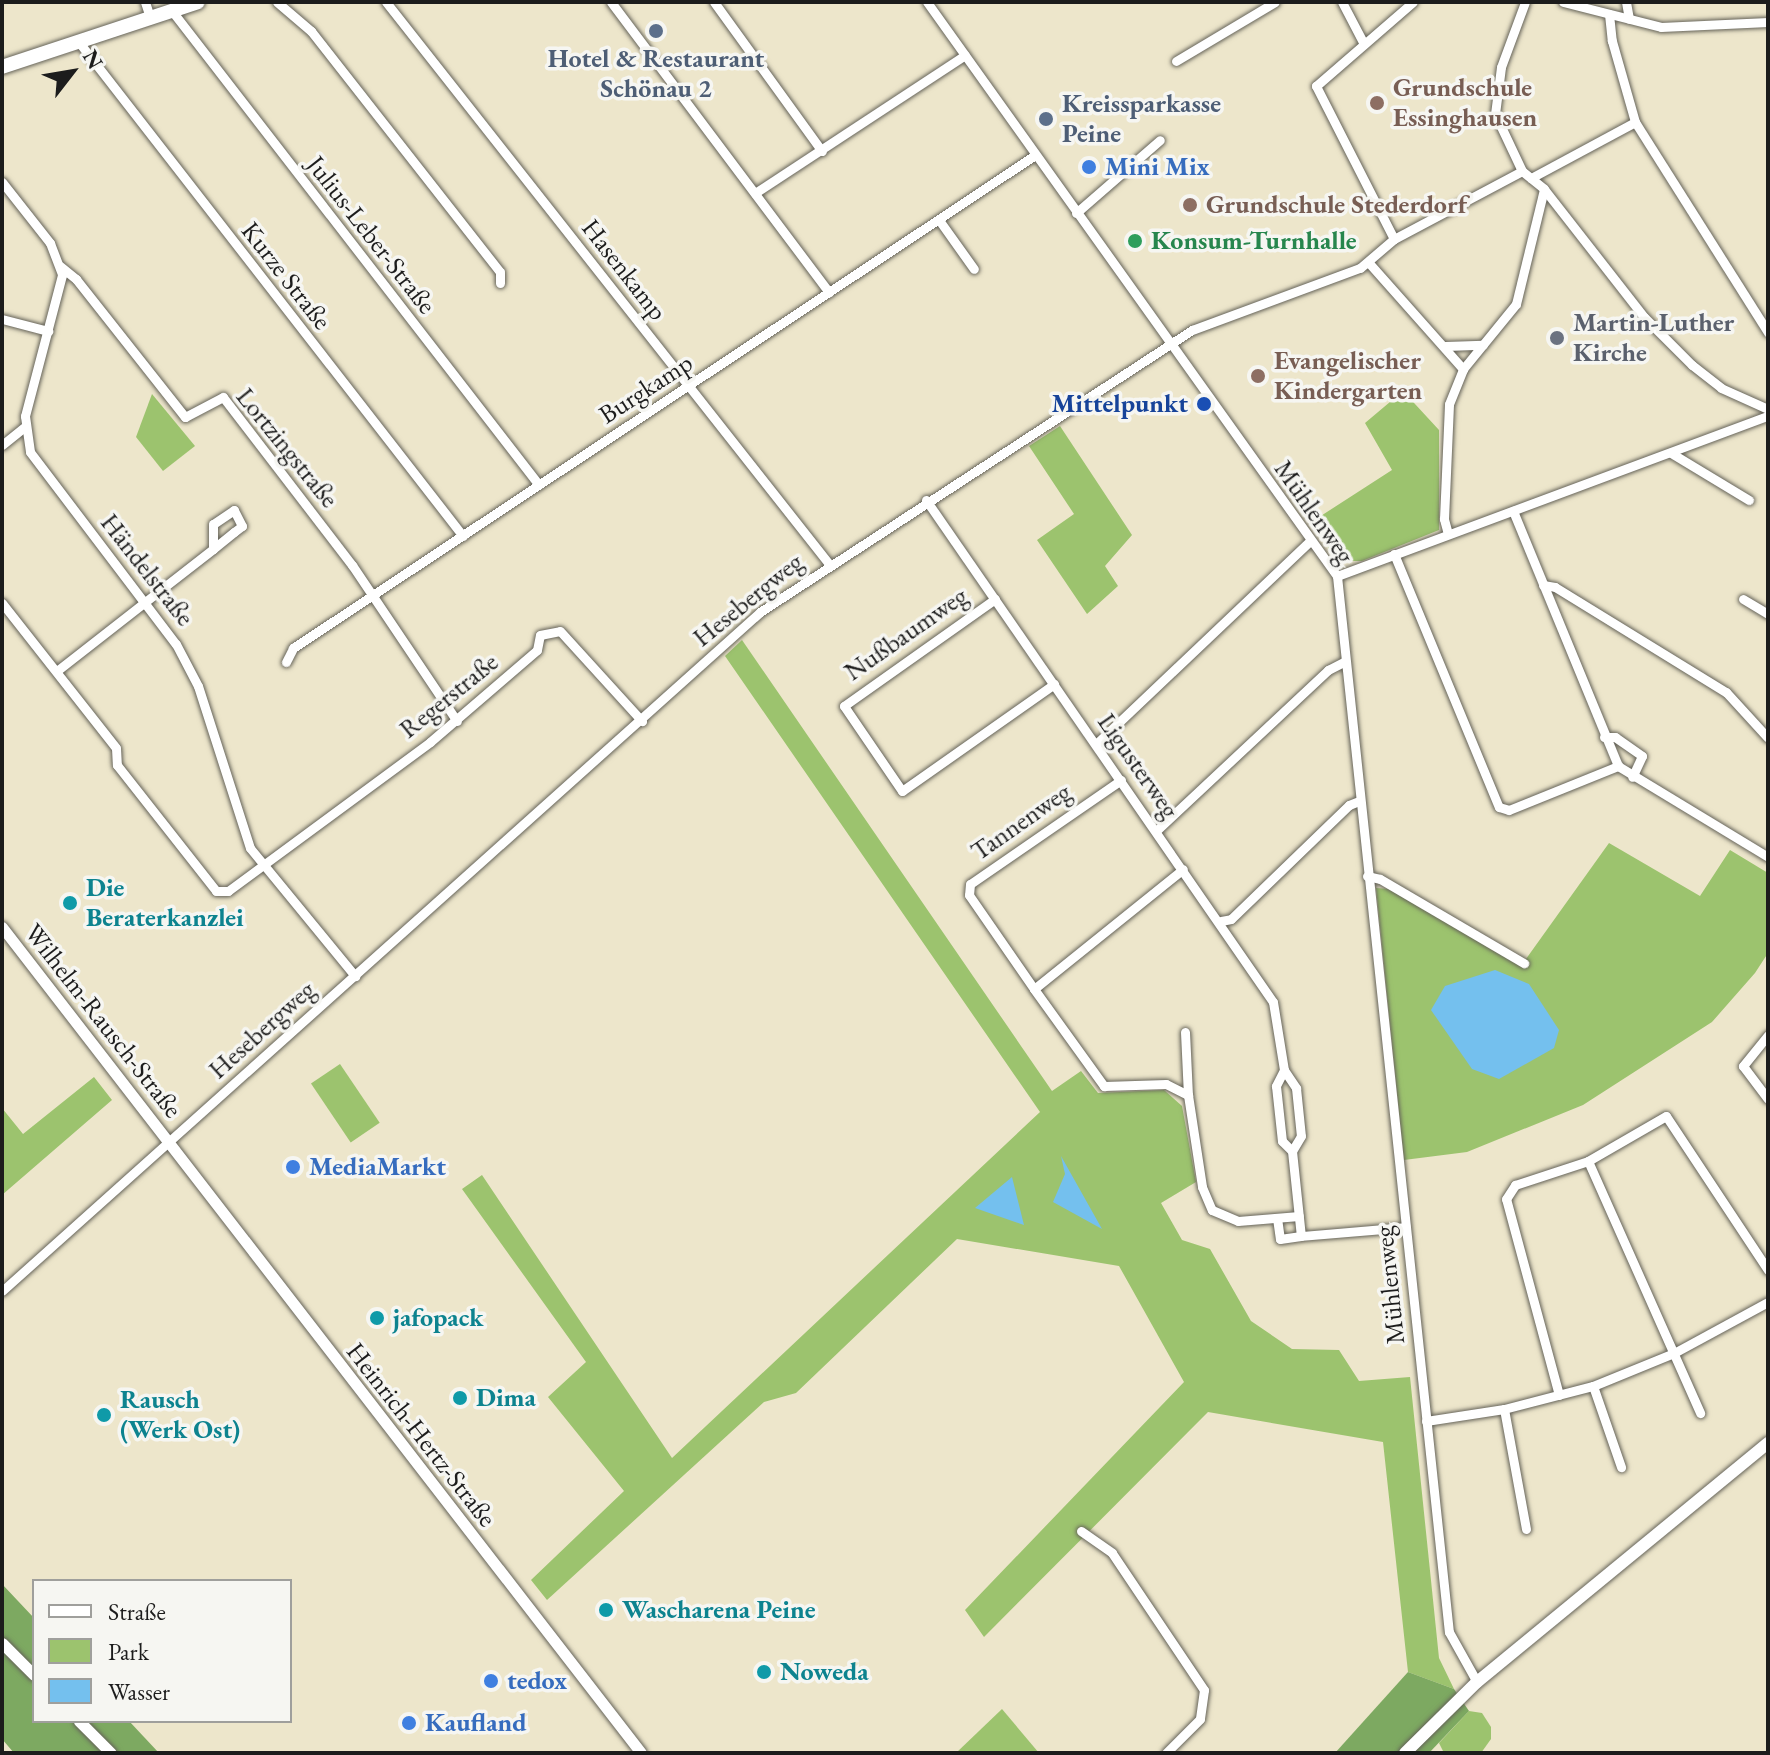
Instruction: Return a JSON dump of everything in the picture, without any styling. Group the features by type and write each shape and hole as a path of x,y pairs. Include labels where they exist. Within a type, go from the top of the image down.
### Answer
{"main road":[{"path":"2,67 198,2"},
{"path":"1405,1753 1477,1682 1768,1443"}],"street":[{"path":"145,2 150,17"},
{"path":"277,2 311,31 500,272 500,283"},
{"name":"Hasenkamp","path":"386,2 829,564"},
{"path":"611,2 829,292"},
{"path":"714,2 822,151"},
{"name":"Mühlenweg","path":"927,2 1309,542 1337,576 1449,1632 1477,1682"},
{"path":"1176,61 1275,2"},
{"path":"1342,2 1364,44"},
{"path":"1394,239 1316,86 1413,2"},
{"path":"1525,2 1501,67 1495,114 1522,171 1544,189 1666,340 1708,380 1768,409"},
{"path":"1563,2 1629,19 1683,28 1768,22"},
{"path":"1626,2 1629,19"},
{"name":"Julius-Leber-Straße","path":"172,11 539,485"},
{"path":"1609,14 1612,41 1635,122 1768,332"},
{"name":"Kurze Straße","path":"78,41 463,536"},
{"path":"755,193 965,55"},
{"path":"1531,178 1635,122"},
{"path":"1076,213 1160,140"},
{"name":"Burgkamp","path":"286,662 293,648 1035,155"},
{"name":"Hesebergweg","path":"2,1291 642,721 760,612 926,500 1168,344 1226,316 1369,263 1394,239 1522,171"},
{"path":"2,182 50,243 60,266 48,331 24,427 2,445"},
{"path":"1448,534 1446,421 1463,369 1516,304 1544,189"},
{"path":"939,220 974,269"},
{"path":"1369,263 1463,369"},
{"name":"Lortzingstraße","path":"60,266 76,279 185,417 223,397 372,596 457,721"},
{"path":"2,319 48,331"},
{"path":"1445,346 1483,345"},
{"path":"1337,576 1768,416"},
{"name":"Händelstraße","path":"24,427 37,464 145,602 198,686 234,811 262,867 355,976"},
{"path":"1671,453 1749,500"},
{"name":"Ligusterweg","path":"926,500 1221,921 1273,1002 1284,1070 1296,1088 1301,1136 1292,1151 1301,1236"},
{"path":"1513,511 1618,766 1768,857"},
{"path":"1096,744 1309,542"},
{"path":"58,670 213,549"},
{"path":"1394,554 1499,807 1509,810 1618,766"},
{"path":"1543,585 1555,587 1726,692 1768,738"},
{"name":"Nußbaumweg","path":"995,599 844,706 902,791 1054,684"},
{"path":"1743,599 1768,614"},
{"name":"Regerstraße","path":"2,603 58,670 116,748 117,765 211,888 228,891 457,721 537,650 540,635 560,631 642,721"},
{"path":"1156,831 1328,670 1344,662"},
{"path":"1604,737 1615,737 1642,756 1632,777"},
{"name":"Tannenweg","path":"1034,989 969,895 970,884 1121,780"},
{"path":"1221,921 1231,919 1349,805 1359,801"},
{"path":"1183,869 1034,989 1104,1086 1166,1084 1188,1095"},
{"path":"1367,876 1380,879 1524,963"},
{"name":"Wilhelm-Rausch-Straße","path":"2,927 169,1142"},
{"path":"1185,1032 1188,1095 1208,1205 1228,1220 1299,1216"},
{"path":"1768,1035 1743,1066 1768,1099"},
{"name":"Ligusterweg","path":"1284,1070 1276,1086 1282,1141 1292,1151"},
{"path":"1559,1395 1506,1191 1588,1161 1666,1116 1768,1270"},
{"name":"Heinrich-Hertz-Straße","path":"169,1142 641,1753"},
{"path":"1588,1161 1700,1413"},
{"path":"1277,1218 1280,1239 1406,1227"},
{"path":"1426,1421 1504,1409 1593,1386 1674,1353 1768,1302"},
{"path":"1593,1386 1621,1467"},
{"path":"1504,1409 1526,1529"},
{"path":"1081,1531 1112,1553 1204,1690 1200,1719 1166,1753"},
{"path":"2,1643 32,1673"},
{"path":"81,1723 111,1753"}],"green space":[{"path":"1403,391 1439,430 1439,530 1362,561 1348,561 1330,551 1313,521 1392,470 1365,423"},
{"path":"152,394 195,446 163,471 136,437"},
{"path":"1060,426 1132,535 1105,566 1118,586 1087,614 1037,540 1074,514 1029,446"},
{"path":"742,640 1052,1091 1081,1071 1098,1093 1164,1090 1182,1106 1196,1182 1161,1203 1182,1240 1210,1249 1251,1321 1292,1349 1339,1350 1359,1381 1410,1377 1439,1658 1454,1689 1408,1672 1383,1442 1208,1412 984,1637 965,1610 1184,1382 1119,1266 957,1239 796,1393 764,1402 547,1600 531,1580 624,1491 548,1397 586,1362 462,1189 482,1175 672,1458 1040,1112 725,656"},
{"path":"1609,843 1700,896 1730,850 1768,873 1768,953 1755,973 1712,1022 1583,1105 1467,1152 1404,1160 1376,888 1390,889 1521,966"},
{"path":"340,1064 380,1123 351,1142 311,1084"},
{"path":"94,1077 112,1100 2,1195 2,1108 23,1134"},
{"path":"2,1584 32,1616 32,1723 131,1723 159,1753 14,1753 2,1739"},
{"path":"1408,1672 1454,1689 1469,1711 1429,1753 1335,1753"},
{"path":"1002,1709 1039,1753 956,1753"},
{"path":"1469,1711 1482,1713 1491,1727 1491,1739 1481,1753 1444,1753 1439,1743"}],"water":[{"path":"1495,970 1529,984 1559,1030 1554,1048 1499,1079 1472,1069 1431,1010 1445,986"},
{"path":"1061,1156 1102,1229 1053,1202 1065,1174"},
{"path":"1012,1177 1024,1225 975,1208"}],"place":[{"name":"Hotel & Restaurant Schönau 2","path":"656,31"},
{"name":"Grundschule Essinghausen","path":"1377,103"},
{"name":"Kreissparkasse Peine","path":"1046,119"},
{"name":"Mini Mix","path":"1089,167"},
{"name":"Grundschule Stederdorf","path":"1190,205"},
{"name":"Konsum-Turnhalle","path":"1135,241"},
{"name":"Martin-Luther Kirche","path":"1557,338"},
{"name":"Evangelischer Kindergarten","path":"1258,376"},
{"name":"Mittelpunkt","path":"1204,404"},
{"name":"Die Beraterkanzlei","path":"70,903"},
{"name":"MediaMarkt","path":"293,1167"},
{"name":"jafopack","path":"377,1318"},
{"name":"Dima","path":"460,1398"},
{"name":"Rausch (Werk Ost)","path":"104,1415"},
{"name":"Wascharena Peine","path":"606,1610"},
{"name":"Noweda","path":"764,1672"},
{"name":"tedox","path":"491,1681"},
{"name":"Kaufland","path":"409,1723"}]}
